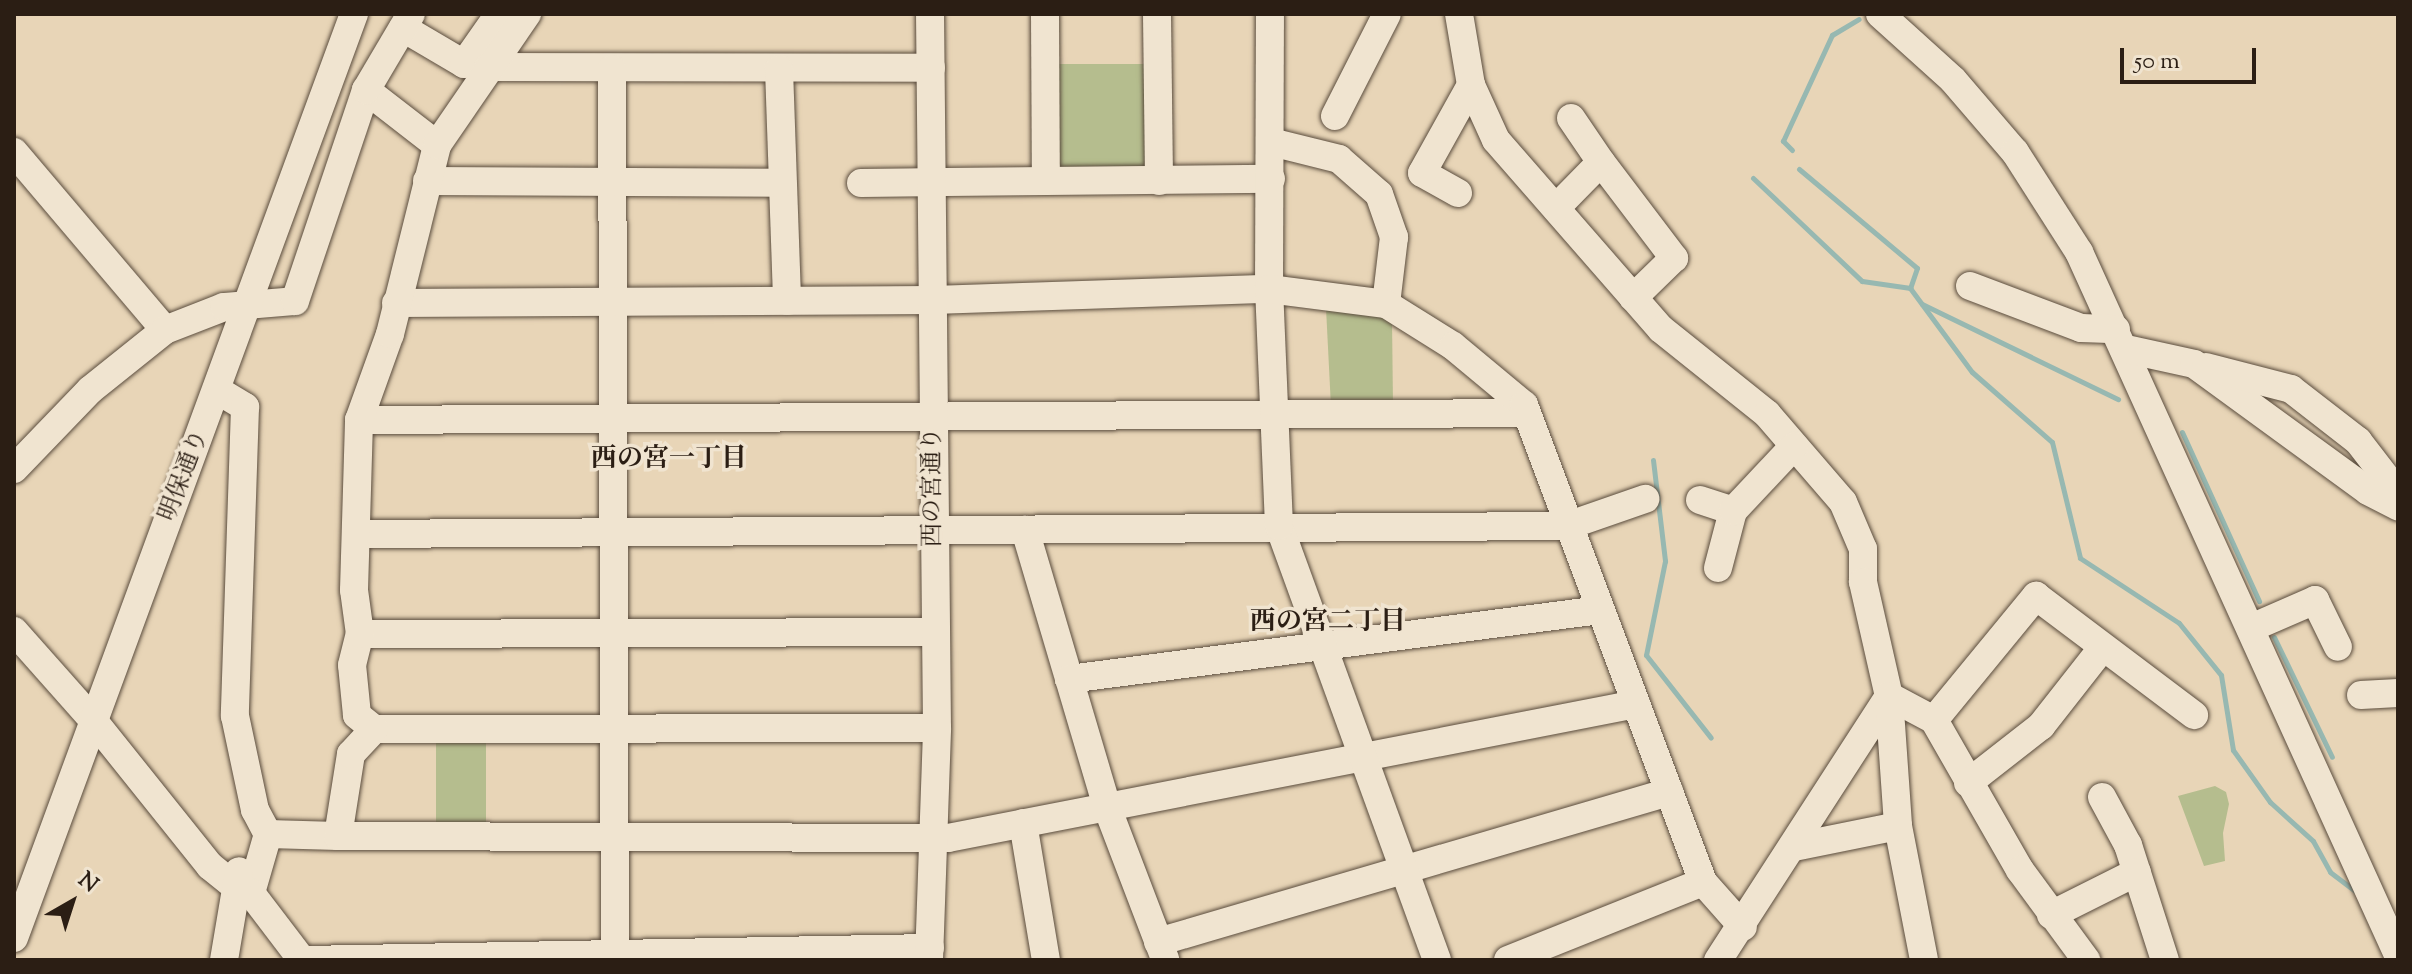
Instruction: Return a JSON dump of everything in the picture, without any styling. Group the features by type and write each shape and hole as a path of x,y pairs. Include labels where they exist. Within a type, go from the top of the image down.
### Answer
{"street":[{"name":"明保通り","path":"14,938 20,902 93,720 354,14"},
{"path":"14,469 90,390 165,330 224,307 295,301 366,90 407,21 464,64 499,14"},
{"path":"527,14 437,145 396,303 359,420 354,590 360,634 352,665 357,715 374,729 937,728"},
{"name":"西の宮通り","path":"930,14 937,728 930,954"},
{"path":"1045,14 1046,181"},
{"path":"1157,14 1159,181"},
{"path":"1270,14 1269,289 1277,411 1279,526 1437,960"},
{"path":"1335,116 1387,14"},
{"path":"1459,14 1471,85 1496,140 1661,329 1767,414 1843,502 1863,549 1863,582 1889,696 1898,826 1924,960"},
{"path":"1880,14 1953,80 2015,152 2079,252 2398,955"},
{"path":"488,67 931,68"},
{"path":"612,69 618,838 616,956"},
{"path":"779,69 787,301"},
{"path":"1458,193 1422,173 1471,85"},
{"path":"366,90 437,145"},
{"path":"1571,118 1674,258 1633,298"},
{"path":"1271,142 1339,159 1379,194 1394,237 1386,304"},
{"path":"14,152 165,330"},
{"path":"1556,208 1601,162"},
{"path":"861,183 1271,179"},
{"path":"427,181 612,186 782,183"},
{"path":"1970,286 2081,328 2194,364 2291,389 2358,441 2398,493"},
{"path":"396,303 933,300 1269,289 1386,304 1453,346 1526,413 1703,882 1743,927"},
{"path":"2194,364 2357,482 2398,506"},
{"path":"217,390 245,407 235,716 262,822 251,893 303,960 930,954"},
{"path":"359,420 1277,411 1526,413"},
{"path":"1718,568 1733,511 1794,446"},
{"path":"357,534 1567,526 1645,499"},
{"path":"1700,500 1733,511"},
{"path":"1025,530 1107,807 1162,951 1403,870 1669,792"},
{"path":"1934,720 2036,596 2194,715"},
{"path":"2251,628 2315,600 2338,647"},
{"path":"1069,679 1600,610"},
{"path":"14,631 93,720 210,866 235,886"},
{"path":"360,634 935,632"},
{"path":"1968,783 2041,726 2103,647"},
{"path":"2361,695 2398,693"},
{"path":"1889,696 1934,720 1968,783 2051,915 2086,960"},
{"path":"1718,960 1743,927 1889,696"},
{"path":"262,822 338,836 934,838 1636,704"},
{"path":"338,836 351,754 374,729"},
{"path":"2102,797 2137,872 2165,960"},
{"path":"224,960 235,886 262,822"},
{"path":"1023,823 1046,960"},
{"path":"1794,847 1898,826"},
{"path":"2051,915 2137,872"},
{"path":"1508,960 1703,882"}],"green space":[{"path":"1053,64 1150,64 1153,166 1058,175"},
{"path":"1326,308 1392,319 1393,406 1331,407"},
{"path":"436,737 486,738 486,831 436,833"},
{"path":"2215,786 2226,792 2229,804 2223,833 2225,861 2204,866 2178,796"}],"waterway":[{"path":"1792,150 1783,141 1832,35 1859,19"},
{"path":"1799,169 1917,268 1910,288"},
{"path":"1753,178 1862,281 1910,288 1972,372 2052,442 2080,558 2179,623 2221,675 2233,750 2270,802 2313,841 2330,872 2355,891"},
{"path":"1922,304 2118,399"},
{"path":"2182,432 2259,601"},
{"path":"1653,460 1665,561 1646,655 1711,738"},
{"path":"2274,637 2332,757"}],"district":[{"name":"西の宮一丁目","path":"669,460"},
{"name":"西の宮二丁目","path":"1328,623"}]}
